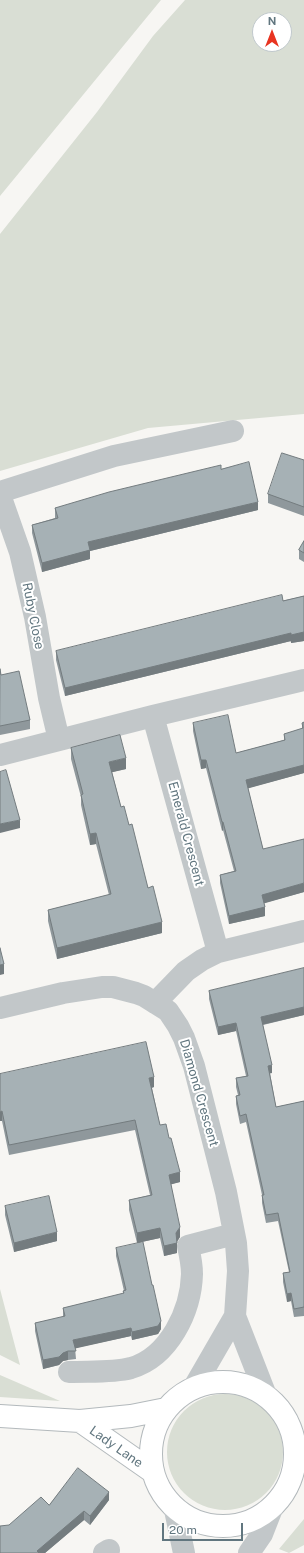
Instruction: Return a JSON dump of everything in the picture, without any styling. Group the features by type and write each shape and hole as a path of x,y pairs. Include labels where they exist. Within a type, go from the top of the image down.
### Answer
{"main road":[{"name":"Lady Lane","path":"228,1382 251,1387 265,1393 295,1422 294,1441 296,1459 293,1478 296,1482 273,1506 253,1518 230,1524 196,1521 175,1510 167,1501 153,1472 152,1438 158,1420 166,1409 180,1396 194,1387 228,1382"},
{"name":"Lady Lane","path":"0,1416 80,1421 131,1416 166,1409"},
{"name":"Lady Lane","path":"80,1421 153,1472"}],"street":[{"name":"Ruby Close","path":"59,740 49,698 34,610 20,552 0,493 114,456 233,431"},
{"path":"7,753 304,680"},
{"name":"Emerald Crescent","path":"153,716 218,952"},
{"path":"155,1002 186,971 202,960 218,952 304,931"},
{"name":"Diamond Crescent","path":"0,1008 56,995 102,987 113,987 136,993 155,1002 168,1011 178,1026 189,1050 221,1172 237,1256 235,1316 265,1393"},
{"path":"70,1372 130,1368 151,1359 170,1339 186,1308 192,1274 188,1246 234,1234"},
{"name":"Diamond Crescent","path":"194,1387 235,1316"},
{"path":"250,1553 262,1534 273,1506"},
{"path":"175,1510 184,1553"}],"shaded area":[{"path":"0,0 161,0 0,196"},
{"path":"185,0 304,0 304,414 148,428 0,471 0,234 97,112 153,36"},
{"path":"0,1289 20,1365 0,1355"},
{"path":"0,1375 60,1401 0,1397"},
{"path":"225,1394 236,1395 247,1399 266,1411 278,1430 282,1441 282,1463 278,1474 266,1493 247,1505 236,1509 225,1510 214,1509 203,1505 184,1493 172,1474 168,1463 167,1452 168,1441 172,1430 184,1411 203,1399 214,1395"},
{"path":"304,1519 304,1545 289,1553 279,1549"}],"building":[{"path":"282,453 304,460 304,507 268,494"},
{"path":"249,462 258,502 88,542 90,550 42,563 32,525 58,518 55,508 109,492 221,465 221,469"},
{"path":"304,541 304,553 299,550"},
{"path":"282,595 283,601 304,596 304,632 291,635 291,633 65,688 56,651"},
{"path":"0,669 1,675 19,671 30,720 0,726"},
{"path":"228,715 236,753 285,740 284,734 303,728 302,723 304,722 304,765 246,780 263,849 304,839 304,883 262,895 265,907 229,916 220,875 236,871 206,760 201,760 193,723"},
{"path":"120,735 126,758 109,762 121,807 124,806 129,825 132,824 148,888 153,886 162,922 57,948 48,910 111,894 96,833 90,834 81,795 83,794 71,748"},
{"path":"6,770 20,820 0,824 0,772"},
{"path":"0,948 4,964 0,965"},
{"path":"304,968 304,1007 261,1017 272,1065 268,1066 276,1107 304,1101 304,1307 294,1309 291,1293 287,1294 283,1273 290,1272 278,1213 266,1215 262,1195 264,1195 246,1114 240,1116 236,1096 240,1095 236,1078 248,1076 236,1023 218,1027 209,991"},
{"path":"146,1042 154,1077 149,1078 160,1125 166,1124 180,1172 169,1175 180,1227 176,1233 177,1243 164,1246 160,1228 137,1233 129,1200 152,1195 135,1120 9,1145 2,1111 0,1112 0,1074"},
{"path":"49,1196 57,1232 14,1243 5,1206"},
{"path":"143,1242 161,1321 158,1326 132,1332 131,1328 73,1340 76,1351 68,1351 59,1357 43,1360 35,1323 65,1316 63,1308 124,1293 123,1291 126,1290 116,1248"},
{"path":"78,1468 109,1492 90,1516 84,1511 37,1551 39,1553 0,1553 0,1526 9,1525 41,1497 49,1505"}]}
